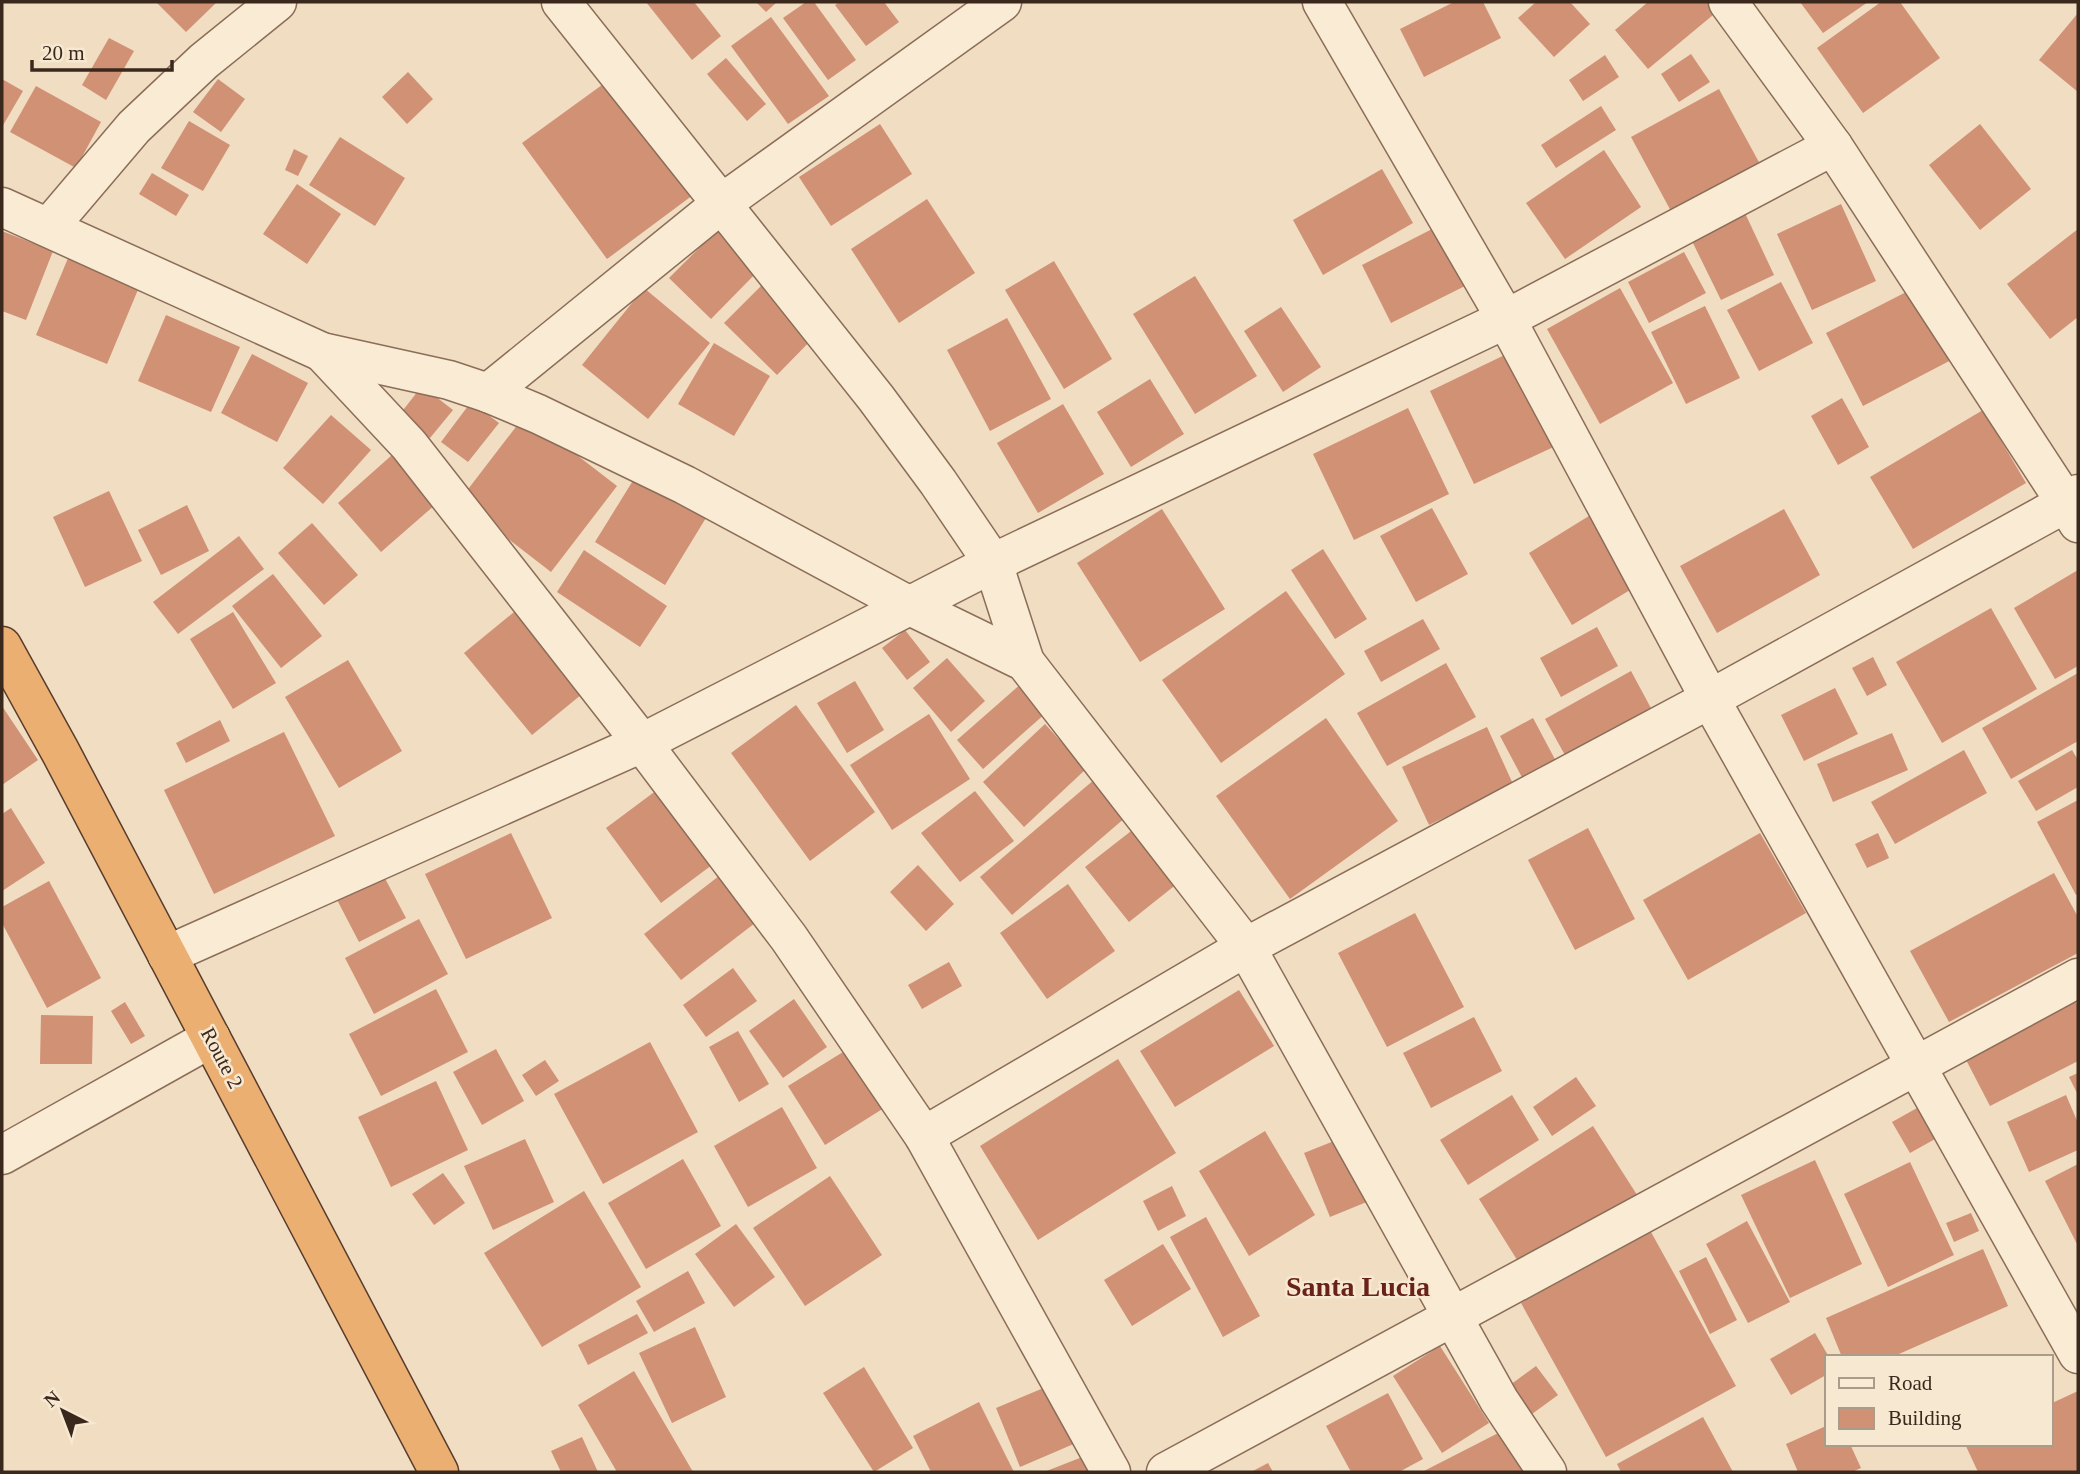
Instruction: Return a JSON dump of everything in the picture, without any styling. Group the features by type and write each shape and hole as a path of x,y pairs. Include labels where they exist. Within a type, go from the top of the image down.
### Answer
{"highway":[{"name":"Route 2","path":"2,646 60,751 439,1472"}],"street":[{"path":"50,227 134,128 204,61 276,2"},
{"path":"561,2 876,398 993,563 1025,662 1246,947 1499,1400 1547,1472"},
{"path":"488,393 721,204 1002,2"},
{"path":"1322,2 1506,319 1710,699 2078,1354"},
{"path":"924,1136 1246,947 2074,507 1833,146 1728,2"},
{"path":"167,955 642,743 993,563 1506,319 1833,146"},
{"path":"2,207 322,352 449,380 538,414 685,485 908,605 1025,662"},
{"path":"322,352 409,445 642,743 789,938 924,1136 1111,1472"},
{"path":"1166,1472 2078,978"},
{"path":"2,1155 211,1038"}],"building":[{"path":"156,2 217,2 186,32"},
{"path":"646,2 694,2 721,36 692,60"},
{"path":"756,2 777,2 766,12"},
{"path":"806,2 814,2 856,60 828,80 783,18"},
{"path":"840,2 884,2 899,22 866,46 835,5"},
{"path":"1454,2 1483,2 1501,38 1424,77 1400,29"},
{"path":"1536,2 1570,2 1590,24 1554,57 1518,18"},
{"path":"1648,2 1711,2 1719,10 1648,69 1615,30"},
{"path":"1800,2 1868,2 1823,33"},
{"path":"1881,2 1900,2 1940,58 1863,113 1817,48"},
{"path":"2078,13 2078,92 2039,60"},
{"path":"771,17 829,96 788,124 731,46"},
{"path":"109,38 134,51 106,100 82,85"},
{"path":"1691,54 1710,82 1679,102 1661,74"},
{"path":"1605,55 1619,77 1583,101 1569,80"},
{"path":"726,58 766,104 747,121 707,74"},
{"path":"408,72 433,99 407,124 382,97"},
{"path":"613,77 697,192 607,259 522,143"},
{"path":"2,79 23,91 2,127"},
{"path":"218,79 245,99 221,132 193,112"},
{"path":"36,86 101,122 76,168 10,132"},
{"path":"1719,89 1760,164 1672,213 1631,137"},
{"path":"1601,106 1616,130 1556,168 1541,145"},
{"path":"189,121 230,145 203,191 161,168"},
{"path":"880,124 912,174 831,226 799,177"},
{"path":"1980,124 2031,189 1980,230 1929,165"},
{"path":"340,137 405,178 375,226 309,185"},
{"path":"294,149 308,156 298,176 285,170"},
{"path":"1604,150 1641,207 1565,259 1526,203"},
{"path":"1382,169 1413,223 1323,275 1293,220"},
{"path":"152,173 189,195 176,216 139,194"},
{"path":"297,184 341,214 307,264 263,234"},
{"path":"927,199 975,273 899,323 851,249"},
{"path":"1841,204 1876,281 1812,310 1777,234"},
{"path":"1744,211 1774,275 1721,300 1690,237"},
{"path":"1436,227 1465,286 1391,323 1362,265"},
{"path":"719,228 760,269 711,319 669,278"},
{"path":"2078,229 2078,317 2050,339 2007,284"},
{"path":"2,231 53,251 26,320 2,311"},
{"path":"71,251 142,280 107,364 36,335"},
{"path":"1684,252 1706,293 1649,323 1628,282"},
{"path":"1054,261 1112,359 1064,389 1005,290"},
{"path":"1195,276 1257,376 1195,414 1133,314"},
{"path":"767,280 820,331 777,375 724,323"},
{"path":"1781,282 1813,343 1759,371 1727,310"},
{"path":"1918,286 1955,358 1863,406 1826,333"},
{"path":"644,288 710,343 648,419 582,365"},
{"path":"1620,288 1673,383 1600,424 1547,329"},
{"path":"1705,306 1740,378 1686,404 1651,332"},
{"path":"1281,307 1321,367 1283,392 1244,331"},
{"path":"166,315 240,347 211,412 138,381"},
{"path":"1007,318 1051,399 990,431 947,350"},
{"path":"714,343 770,376 734,436 678,404"},
{"path":"1515,350 1560,444 1474,484 1430,391"},
{"path":"252,354 308,383 277,442 221,413"},
{"path":"1150,379 1184,434 1131,467 1097,412"},
{"path":"422,386 453,410 430,438 400,414"},
{"path":"1842,398 1869,447 1838,465 1811,416"},
{"path":"471,402 499,423 468,462 441,442"},
{"path":"1063,404 1104,474 1038,513 997,443"},
{"path":"1408,408 1449,494 1354,540 1313,454"},
{"path":"1983,410 2026,483 1913,549 1870,477"},
{"path":"331,415 371,450 323,504 283,468"},
{"path":"525,415 617,486 551,572 459,501"},
{"path":"392,455 436,504 381,552 338,503"},
{"path":"642,466 712,508 665,585 595,542"},
{"path":"109,491 142,561 85,587 53,517"},
{"path":"187,505 209,551 161,575 138,530"},
{"path":"1432,508 1468,574 1416,602 1380,536"},
{"path":"1162,509 1225,609 1140,662 1077,563"},
{"path":"1784,509 1820,575 1717,633 1680,566"},
{"path":"1597,511 1640,584 1572,625 1529,553"},
{"path":"312,523 358,575 324,605 278,553"},
{"path":"239,536 264,569 178,634 153,602"},
{"path":"1323,549 1367,619 1335,639 1291,570"},
{"path":"584,550 667,606 640,647 557,592"},
{"path":"2078,570 2078,666 2055,679 2014,608"},
{"path":"273,574 322,636 281,668 232,606"},
{"path":"1286,591 1345,674 1221,763 1162,680"},
{"path":"519,608 587,690 532,735 464,653"},
{"path":"1991,608 2037,689 1942,743 1896,662"},
{"path":"233,612 276,683 233,709 190,639"},
{"path":"1423,619 1440,649 1381,682 1364,651"},
{"path":"1597,627 1618,666 1561,697 1540,658"},
{"path":"905,630 930,662 907,680 882,648"},
{"path":"1873,657 1887,685 1867,696 1852,668"},
{"path":"947,658 985,701 951,732 913,688"},
{"path":"348,660 402,751 339,788 285,697"},
{"path":"1446,663 1476,717 1387,766 1357,713"},
{"path":"1631,671 1652,710 1566,757 1545,719"},
{"path":"2078,673 2078,741 2011,779 1982,728"},
{"path":"855,681 884,730 847,753 817,703"},
{"path":"1022,683 1047,712 983,769 957,740"},
{"path":"1835,688 1858,734 1804,761 1781,715"},
{"path":"796,705 875,812 810,861 731,753"},
{"path":"2,706 38,760 2,785"},
{"path":"929,714 970,779 892,830 850,765"},
{"path":"1326,718 1398,821 1290,899 1216,796"},
{"path":"1533,718 1558,765 1525,783 1500,736"},
{"path":"220,720 230,741 186,763 176,743"},
{"path":"1045,724 1086,769 1024,827 983,782"},
{"path":"1487,727 1513,784 1429,825 1402,767"},
{"path":"284,732 335,836 214,894 164,790"},
{"path":"1892,733 1908,770 1833,802 1817,764"},
{"path":"1964,750 1987,793 1895,844 1871,802"},
{"path":"2072,750 2078,760 2078,787 2036,811 2018,781"},
{"path":"1095,779 1126,817 1012,915 980,877"},
{"path":"665,784 720,859 661,903 606,828"},
{"path":"975,791 1014,841 960,882 921,833"},
{"path":"2078,800 2078,894 2076,895 2037,822"},
{"path":"11,808 45,863 2,891 2,814"},
{"path":"1135,828 1178,883 1129,922 1085,867"},
{"path":"1588,828 1635,919 1575,950 1528,860"},
{"path":"511,833 552,918 466,959 425,874"},
{"path":"1760,833 1806,913 1688,980 1643,900"},
{"path":"1878,833 1889,858 1867,868 1855,844"},
{"path":"918,865 954,904 926,931 890,892"},
{"path":"380,869 406,918 359,942 334,894"},
{"path":"2054,873 2078,917 2078,953 1949,1022 1910,951"},
{"path":"719,876 755,923 681,980 644,934"},
{"path":"49,881 101,978 47,1008 2,923 2,907"},
{"path":"1068,884 1115,951 1047,999 1000,933"},
{"path":"1415,913 1464,1007 1387,1047 1338,953"},
{"path":"419,919 448,974 374,1014 345,958"},
{"path":"949,962 962,986 922,1009 908,985"},
{"path":"733,968 757,1001 706,1037 683,1005"},
{"path":"436,989 468,1052 381,1096 349,1034"},
{"path":"1239,990 1274,1046 1175,1107 1140,1051"},
{"path":"794,999 827,1047 783,1078 749,1031"},
{"path":"2075,999 2078,1007 2078,1061 1990,1106 1964,1056"},
{"path":"125,1002 145,1036 131,1044 111,1011"},
{"path":"41,1015 93,1016 92,1064 40,1064"},
{"path":"1474,1017 1502,1071 1431,1108 1403,1053"},
{"path":"738,1031 769,1084 739,1102 709,1047"},
{"path":"650,1042 698,1132 603,1184 554,1094"},
{"path":"856,1044 892,1103 825,1145 788,1086"},
{"path":"496,1049 524,1101 482,1125 453,1072"},
{"path":"1118,1059 1176,1153 1038,1240 980,1146"},
{"path":"545,1060 559,1081 536,1096 522,1075"},
{"path":"2078,1073 2078,1095 2069,1077"},
{"path":"1576,1077 1596,1106 1552,1136 1533,1107"},
{"path":"436,1081 468,1150 391,1187 358,1117"},
{"path":"1512,1095 1539,1140 1468,1185 1440,1140"},
{"path":"2066,1095 2078,1123 2078,1150 2029,1172 2007,1122"},
{"path":"1926,1103 1944,1134 1910,1153 1892,1122"},
{"path":"782,1107 817,1168 748,1207 714,1146"},
{"path":"1593,1126 1639,1198 1524,1271 1479,1199"},
{"path":"1265,1131 1315,1215 1249,1256 1199,1171"},
{"path":"1349,1135 1374,1199 1330,1217 1304,1153"},
{"path":"525,1139 554,1202 493,1230 464,1166"},
{"path":"683,1159 721,1226 646,1269 608,1203"},
{"path":"1815,1160 1862,1264 1790,1298 1741,1195"},
{"path":"1910,1162 1954,1255 1888,1287 1844,1194"},
{"path":"2078,1164 2078,1246 2045,1181"},
{"path":"443,1173 465,1203 434,1225 412,1194"},
{"path":"830,1176 882,1255 805,1306 753,1228"},
{"path":"1172,1186 1186,1216 1158,1231 1143,1201"},
{"path":"584,1191 641,1287 542,1347 484,1253"},
{"path":"1971,1213 1979,1231 1954,1242 1946,1223"},
{"path":"1206,1217 1260,1316 1223,1337 1170,1237"},
{"path":"1747,1221 1790,1302 1748,1323 1706,1244"},
{"path":"736,1224 775,1277 734,1307 695,1254"},
{"path":"1651,1232 1736,1386 1606,1457 1521,1303"},
{"path":"1163,1244 1191,1289 1132,1326 1104,1280"},
{"path":"1983,1249 2008,1306 1897,1355 1841,1355 1826,1318"},
{"path":"1706,1257 1737,1320 1710,1334 1679,1271"},
{"path":"688,1271 705,1303 654,1332 636,1301"},
{"path":"637,1314 648,1333 588,1365 578,1345"},
{"path":"695,1327 726,1397 672,1423 639,1353"},
{"path":"1815,1333 1828,1355 1825,1355 1825,1376 1791,1395 1770,1359"},
{"path":"1440,1346 1489,1423 1442,1453 1393,1376"},
{"path":"1536,1366 1558,1395 1532,1414 1510,1385"},
{"path":"864,1367 913,1448 874,1472 823,1393"},
{"path":"634,1371 693,1472 617,1472 578,1405"},
{"path":"1058,1382 1083,1440 1020,1467 996,1408"},
{"path":"2078,1391 2078,1472 1978,1472 1966,1446 2052,1446 2052,1403"},
{"path":"1388,1393 1423,1459 1399,1472 1351,1472 1326,1426"},
{"path":"979,1402 1014,1472 931,1472 913,1436"},
{"path":"1703,1417 1733,1472 1621,1472 1617,1464"},
{"path":"1512,1426 1536,1472 1422,1472"},
{"path":"1825,1426 1825,1446 1851,1446 1861,1468 1852,1472 1798,1472 1786,1444"},
{"path":"582,1437 598,1472 561,1472 551,1451"},
{"path":"1095,1452 1102,1472 1044,1472"},
{"path":"1268,1463 1273,1472 1251,1472"}],"district":[{"name":"Santa Lucia","path":"1358,1286"}]}
